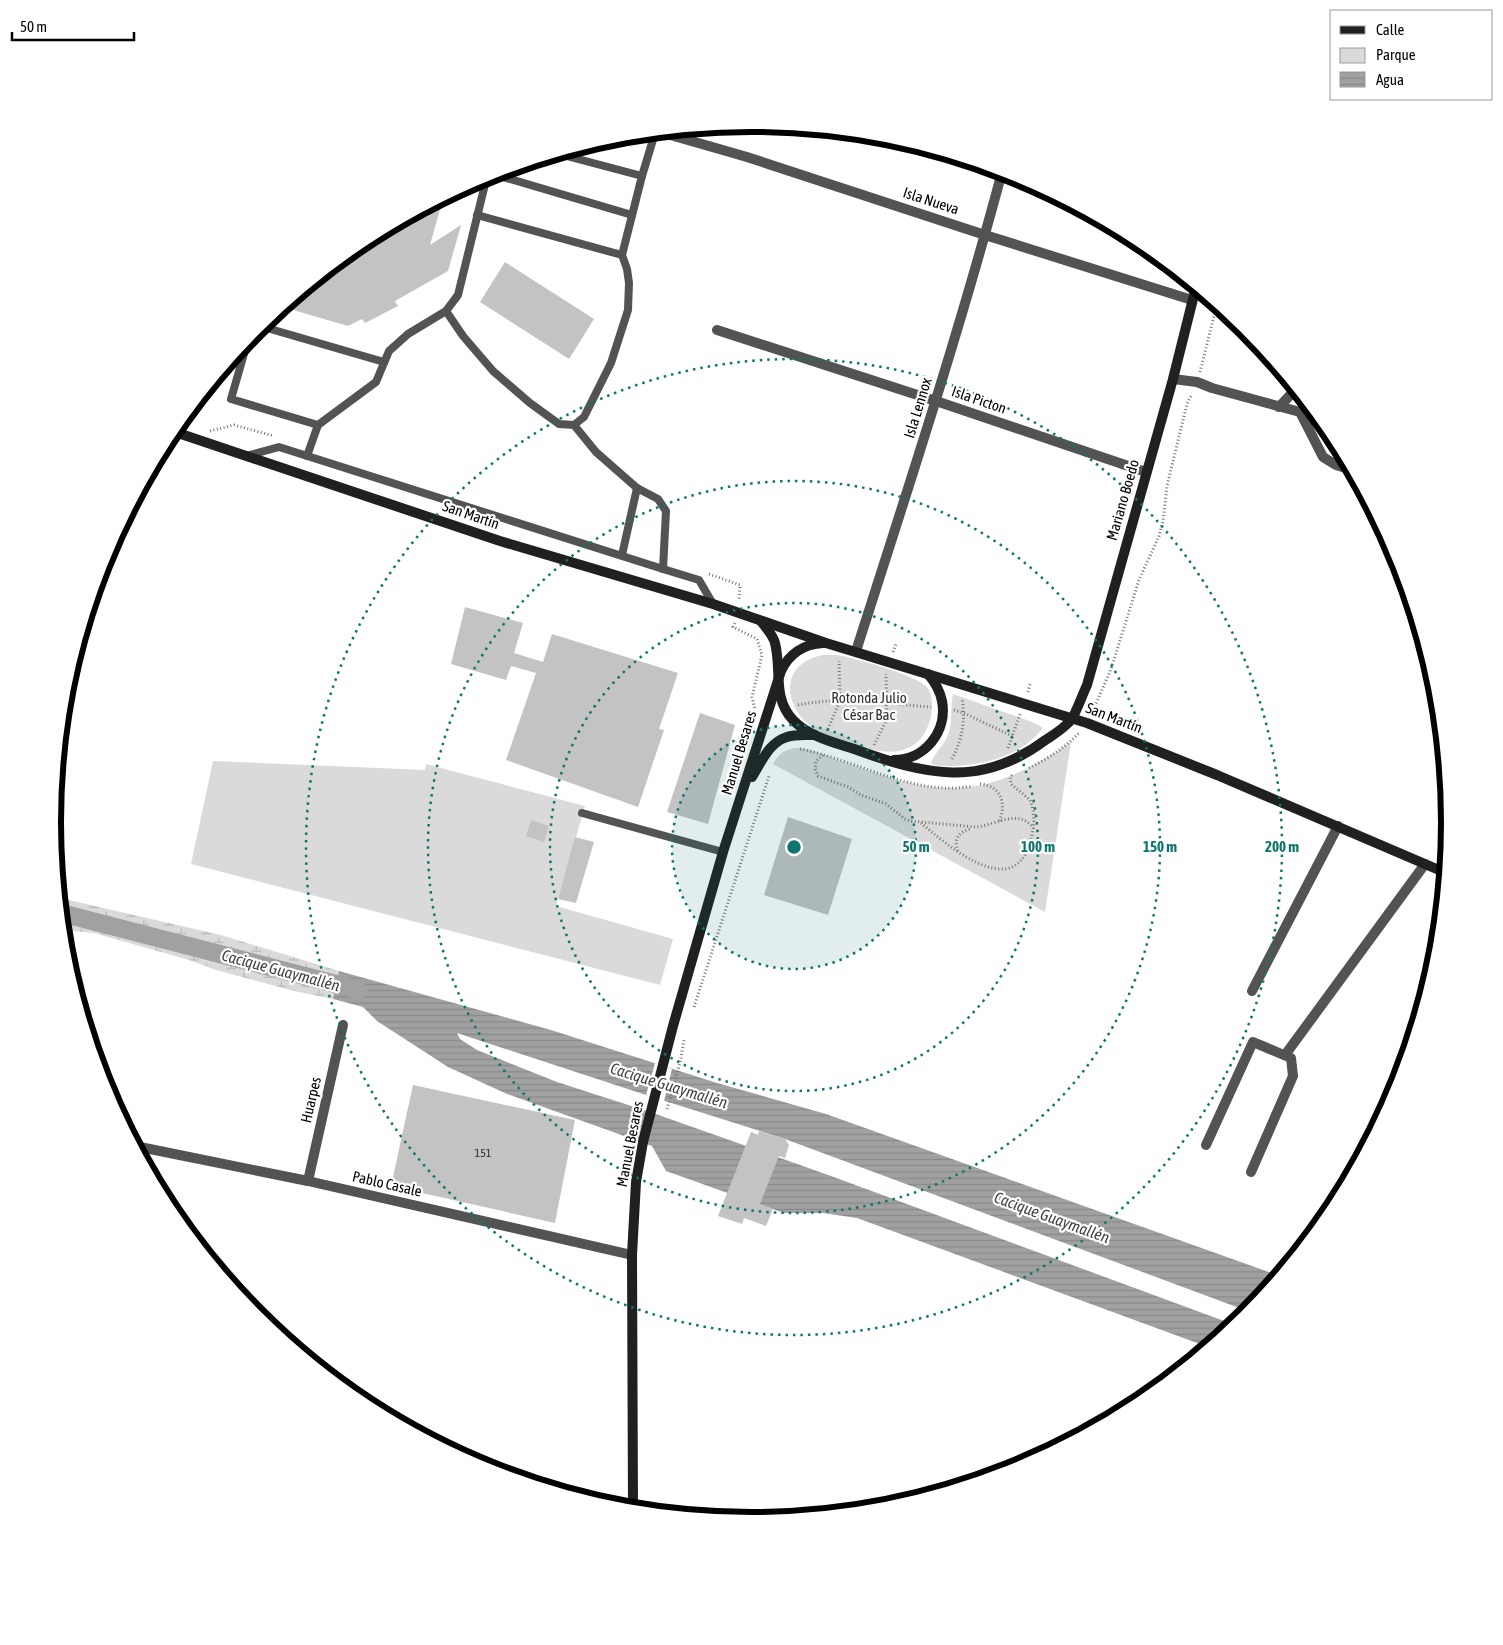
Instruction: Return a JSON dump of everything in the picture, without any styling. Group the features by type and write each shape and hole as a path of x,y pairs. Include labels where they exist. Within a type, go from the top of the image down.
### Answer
{"main road":[{"name":"Mariano Boedo","path":"1072,718 1086,685 1173,379 1194,293"},
{"name":"San Martín","path":"181,435 500,541 713,604 826,643 890,661 1087,723 1172,756 1440,870"},
{"path":"761,621 775,642 778,682 782,702 791,717 799,725 819,737 880,759 920,770 945,773 987,770 1009,762 1035,748 1055,734 1072,718"},
{"path":"778,682 784,666 796,652 807,645 826,643"},
{"path":"880,759 902,760 913,757 922,752 937,735 941,725 943,708 940,692 928,674"},
{"name":"Manuel Besares","path":"633,1502 632,1255 636,1182 643,1142 662,1065 723,852 778,682"},
{"path":"743,791 768,751 778,741 791,736 819,737"}],"street":[{"name":"Isla Nueva","path":"676,137 747,157 1192,300"},
{"name":"Isla Lennox","path":"856,651 936,402 1000,179"},
{"name":"Isla Picton","path":"717,330 1146,472"},
{"path":"1173,379 1197,382 1212,388 1300,412 1323,457 1343,467"},
{"path":"1279,406 1292,393"},
{"path":"1300,412 1304,408"},
{"path":"1252,991 1338,826"},
{"path":"1285,1056 1424,864"},
{"name":"Huarpes","path":"308,1181 343,1025"},
{"path":"1206,1145 1253,1042 1291,1058 1293,1076 1251,1172"},
{"name":"Pablo Casale","path":"143,1148 308,1181 632,1255"}],"lane":[{"path":"446,311 462,336 493,371 530,403 559,424 574,425 584,416 611,363 628,310 629,283 622,254 653,139"},
{"path":"570,157 642,176"},
{"path":"506,178 632,216"},
{"path":"307,456 318,425 376,382 389,351 408,334 446,311 458,295 484,186"},
{"path":"477,215 622,254"},
{"path":"269,329 384,362"},
{"path":"244,355 231,400 318,425"},
{"path":"574,425 596,452 637,488 658,499 666,511 663,568"},
{"path":"246,456 279,447 663,568 699,580 713,604"},
{"path":"622,556 637,488"},
{"path":"582,813 723,852"}],"path":[{"path":"1023,770 1049,757 1071,742 1087,723 1111,669 1139,580 1159,536 1163,521 1167,486 1187,404 1197,382 1215,311"},
{"path":"863,768 887,719 886,669 896,644"},
{"path":"839,646 840,701 819,737 821,754 816,763 816,771 819,777 848,787 861,795 886,804 905,819 921,823 976,828"},
{"path":"1014,774 1006,754 1030,684"},
{"path":"947,766 961,739 964,713 962,697"},
{"path":"795,706 808,703 840,701 943,708 964,713 1012,736"},
{"path":"798,749 821,754 924,786 953,788 993,781"},
{"path":"692,1012 770,773"},
{"path":"1004,778 1014,774"},
{"path":"921,823 958,852 991,868 1008,868 1013,866 1023,857 1029,845 1034,812 1030,800 1011,784 1010,777 1014,774"},
{"path":"980,784 992,787 1000,796 1002,812 998,822"},
{"path":"958,852 956,844 959,834 968,829 1008,818 1018,818 1026,821 1033,828"},
{"path":"669,1103 685,1038"}],"green space":[{"name":"Rotonda Julio César Bac","path":"823,655 838,655 871,664 912,678 927,687 930,692 932,711 924,734 908,748 889,752 868,749 832,737 816,730 807,723 793,703 790,693 791,683 794,673 800,665 810,659"},
{"name":"Rotonda Julio César Bac","path":"953,694 1032,722 1042,727 1042,729 1032,740 1020,748 992,760 977,764 933,765 931,763 932,759 950,730"},
{"path":"1071,742 1045,912 773,764 785,751 801,748 908,783 937,788 968,787 1000,780 1015,774"},
{"path":"213,761 425,770 426,764 585,806 556,906 673,939 660,985 191,864"},
{"path":"66,899 221,935 339,971 333,999 294,991 216,970 189,960 94,933 70,931"}],"water":[{"path":"339,971 551,1030 717,1083 826,1114 1274,1274 1242,1309 785,1139 457,1033 460,1039 477,1050 557,1082 650,1112 831,1176 1228,1322 1202,1345 857,1218 823,1213 784,1213 666,1171 652,1146 507,1094 448,1067 377,1021 363,1007 333,999"}],"pier":[{"path":"655,1063 672,1069 664,1101 646,1095"}],"building":[{"path":"441,206 430,245 461,225 448,271 395,301 398,306 365,323 362,319 348,326 290,309 331,275 368,249"},
{"path":"505,262 594,319 569,359 480,302"},
{"path":"465,607 523,623 514,653 543,662 552,634 678,673 659,729 664,730 638,807 506,760 536,673 511,666 506,680 451,664"},
{"path":"700,713 735,725 708,824 667,812"},
{"path":"788,817 852,839 828,915 764,895"},
{"path":"531,820 549,826 544,842 526,836"},
{"path":"575,837 594,842 576,903 558,899"},
{"path":"413,1085 575,1120 555,1223 391,1186"},
{"path":"759,1131 785,1139 789,1145 785,1158 779,1156 760,1204 773,1209 766,1226 744,1218 742,1224 718,1216 751,1132 758,1135"}],"waterway":[{"name":"Cacique Guaymallén","path":"67,915 359,990"}]}
